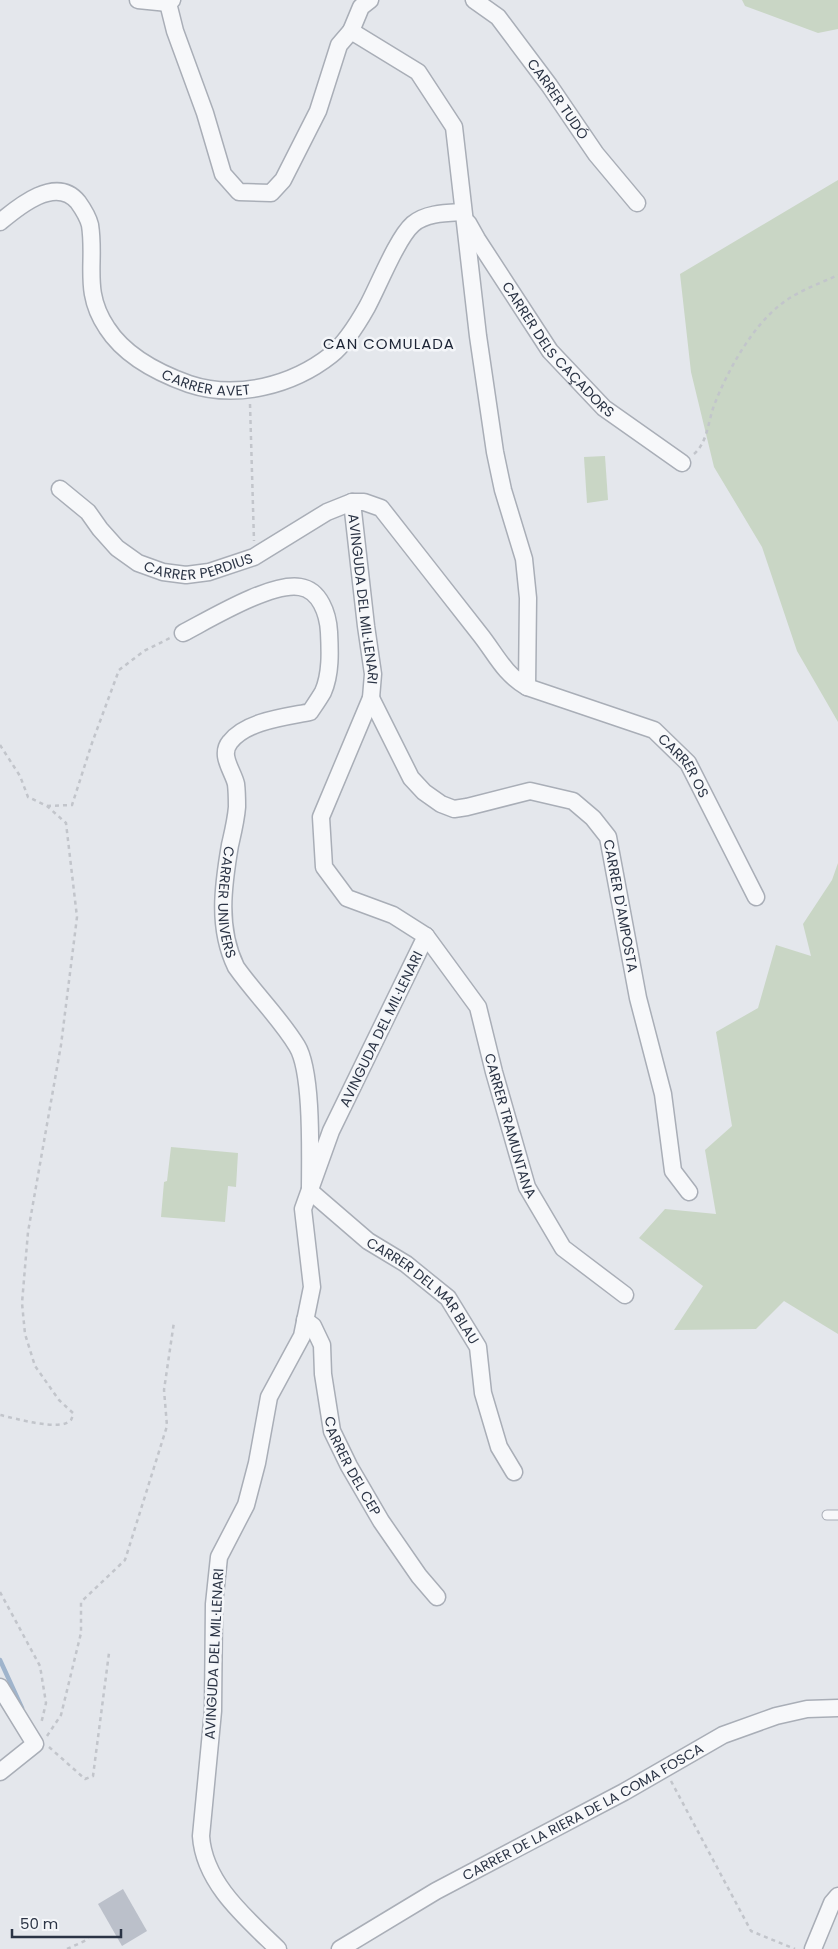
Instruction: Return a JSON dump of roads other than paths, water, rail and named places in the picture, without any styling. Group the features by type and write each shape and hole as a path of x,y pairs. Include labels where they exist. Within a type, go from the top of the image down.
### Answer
{"street":[{"path":"138,0 170,1 175,31 205,113 223,174 240,192 270,193 283,180 318,112 339,45 351,31 361,7 370,0"},
{"name":"CARRER TUDÓ","path":"474,0 498,17 596,154 637,203"},
{"path":"351,31 418,72 454,127 463,212 495,452 503,490 524,560 528,598 527,687"},
{"name":"CARRER AVET","path":"0,222 31,199 45,193 60,192 74,197 83,209 90,224 90,277 94,302 106,327 120,345 145,364 190,384 219,390 250,390 282,382 307,371 333,354 352,332 367,308 402,238 412,225 424,218 437,214 463,212"},
{"name":"CARRER DELS CAÇADORS","path":"463,212 477,239 550,351 604,408 682,463"},
{"name":"CARRER PERDIUS","path":"60,489 88,512 100,530 117,548 138,563 163,572 186,575 209,572 254,557 327,512 352,502"},
{"name":"AVINGUDA DEL MIL·LENARI","path":"278,1949 228,1898 208,1867 202,1851 201,1836 213,1711 214,1604 219,1557 246,1505 257,1463 269,1397 302,1336 312,1287 303,1209 331,1130 426,936 393,915 347,898 324,867 321,817 371,698 373,674 352,502 364,502 381,508 487,642 504,668 514,680 527,687"},
{"name":"CARRER UNIVERS","path":"183,633 271,590 301,586 318,596 326,612 329,631 329,669 323,692 310,712 275,719 240,731 228,744 226,760 236,783 237,797 236,816 225,872 222,908 224,930 229,953 236,968 298,1047 305,1065 310,1128 310,1190"},
{"name":"CARRER OS","path":"527,687 654,730 688,763 756,897"},
{"name":"CARRER D'AMPOSTA","path":"371,698 411,778 424,792 441,804 454,809 530,791 573,800 593,818 608,837 638,998 663,1094 673,1171 689,1192"},
{"name":"CARRER TRAMUNTANA","path":"426,936 478,1007 494,1072 527,1187 563,1248 625,1295"},
{"name":"CARRER DEL MAR BLAU","path":"310,1190 368,1240 406,1264 448,1298 478,1347 483,1393 500,1447 514,1472"},
{"name":"CARRER DEL CEP","path":"305,1320 313,1326 322,1344 323,1374 332,1431 381,1520 419,1576 437,1598"},
{"path":"0,1686 39,1743 0,1772"},
{"name":"CARRER DE LA RIERA DE LA COMA FOSCA","path":"340,1949 436,1891 723,1735 776,1716 808,1709 838,1708"},
{"path":"813,1949 832,1903 838,1896"}],"lane":[{"path":"827,1515 838,1515"}],"waterway":[{"path":"0,1660 22,1708"}],"district":[{"name":"CAN COMULADA","path":"389,344"}]}
